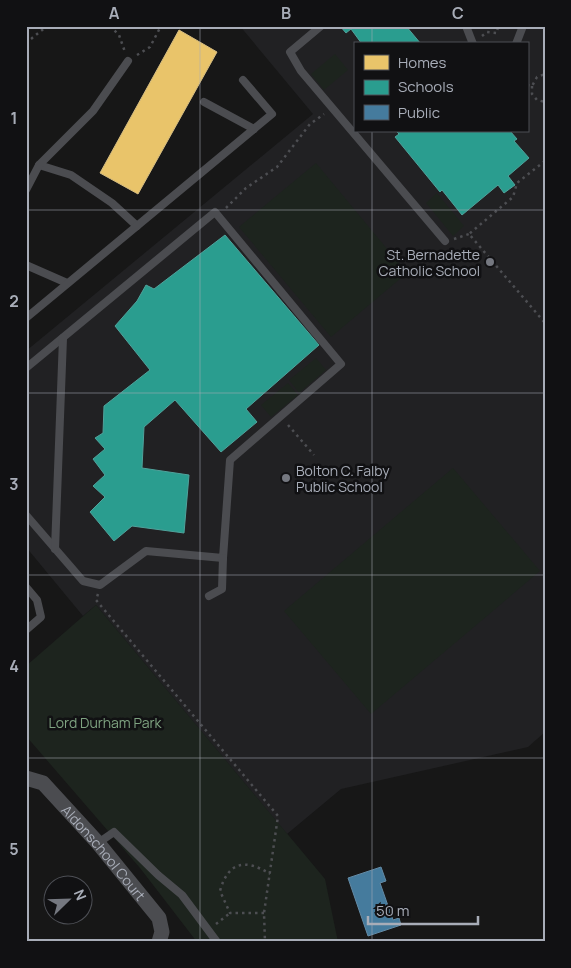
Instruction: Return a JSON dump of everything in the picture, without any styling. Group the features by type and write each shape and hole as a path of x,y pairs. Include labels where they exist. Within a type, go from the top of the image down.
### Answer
{"street":[{"name":"Aldonschool Court","path":"26,778 43,783 98,843 159,918 162,932 160,942"}],"lane":[{"path":"321,26 290,52 301,70 445,241"},
{"path":"466,26 473,42"},
{"path":"517,42 523,26"},
{"path":"26,190 39,165 93,110 128,61"},
{"path":"28,315 272,114 243,80"},
{"path":"204,102 254,129"},
{"path":"39,165 72,175 112,203 137,226"},
{"path":"26,368 214,212 341,364 230,460 222,589 209,596"},
{"path":"26,265 68,283"},
{"path":"56,549 63,338"},
{"path":"26,515 83,581 100,585 146,551 223,558"},
{"path":"26,587 37,600 41,618 26,630"},
{"path":"98,843 114,832 158,875 182,895 218,942"}],"path":[{"path":"26,43 48,26"},
{"path":"110,26 119,35 128,61 150,47 161,26"},
{"path":"474,42 487,32 497,33 498,26"},
{"path":"545,74 537,77 532,86 532,94 537,100 545,102"},
{"path":"528,85 532,86"},
{"path":"218,216 246,188 276,167 310,124 333,108"},
{"path":"445,241 469,234 513,197 517,183 545,161"},
{"path":"469,234 545,323"},
{"path":"281,416 314,456"},
{"path":"100,585 96,600 278,816 264,913 265,942"},
{"path":"230,913 220,891 224,877 231,868 246,864 259,867 270,874"},
{"path":"209,929 230,913 264,913"}],"shaded area":[{"name":"Bolton C. Falby Public School","path":"240,26 545,26 545,732 528,747 341,789 287,834 96,605 83,616 26,547 26,351 313,114"}],"green space":[{"path":"335,54 348,70 324,90 311,74"},
{"path":"316,163 407,273 331,337 239,227"},
{"path":"437,193 464,226 453,236 426,203"},
{"path":"316,358 326,370 299,393 289,380"},
{"path":"288,383 298,395 271,417 261,405"},
{"path":"453,468 540,571 371,714 284,611"},
{"name":"Lord Durham Park","path":"96,605 325,879 338,942 197,942 140,868 26,736 26,666"}],"building: Homes":[{"path":"179,30 217,52 138,194 100,173"}],"building: Schools":[{"path":"340,26 406,26 419,42 361,42 351,29 346,33"},
{"path":"397,132 511,132 517,139 514,141 529,158 508,176 515,185 504,193 498,185 462,215 442,190 440,192 395,137 399,134"},
{"path":"225,235 319,345 246,409 257,422 221,452 175,400 144,427 142,468 189,475 184,533 132,526 114,541 90,512 105,497 93,486 105,475 93,459 105,449 95,438 103,433 104,406 150,370 115,326 137,301 146,285 154,289"}],"building: Public":[{"path":"381,867 386,881 380,883 393,920 399,918 401,925 368,936 348,878"}],"place":[{"name":"St. Bernadette Catholic School","path":"490,262"},
{"name":"Bolton C. Falby Public School","path":"286,478"}]}
